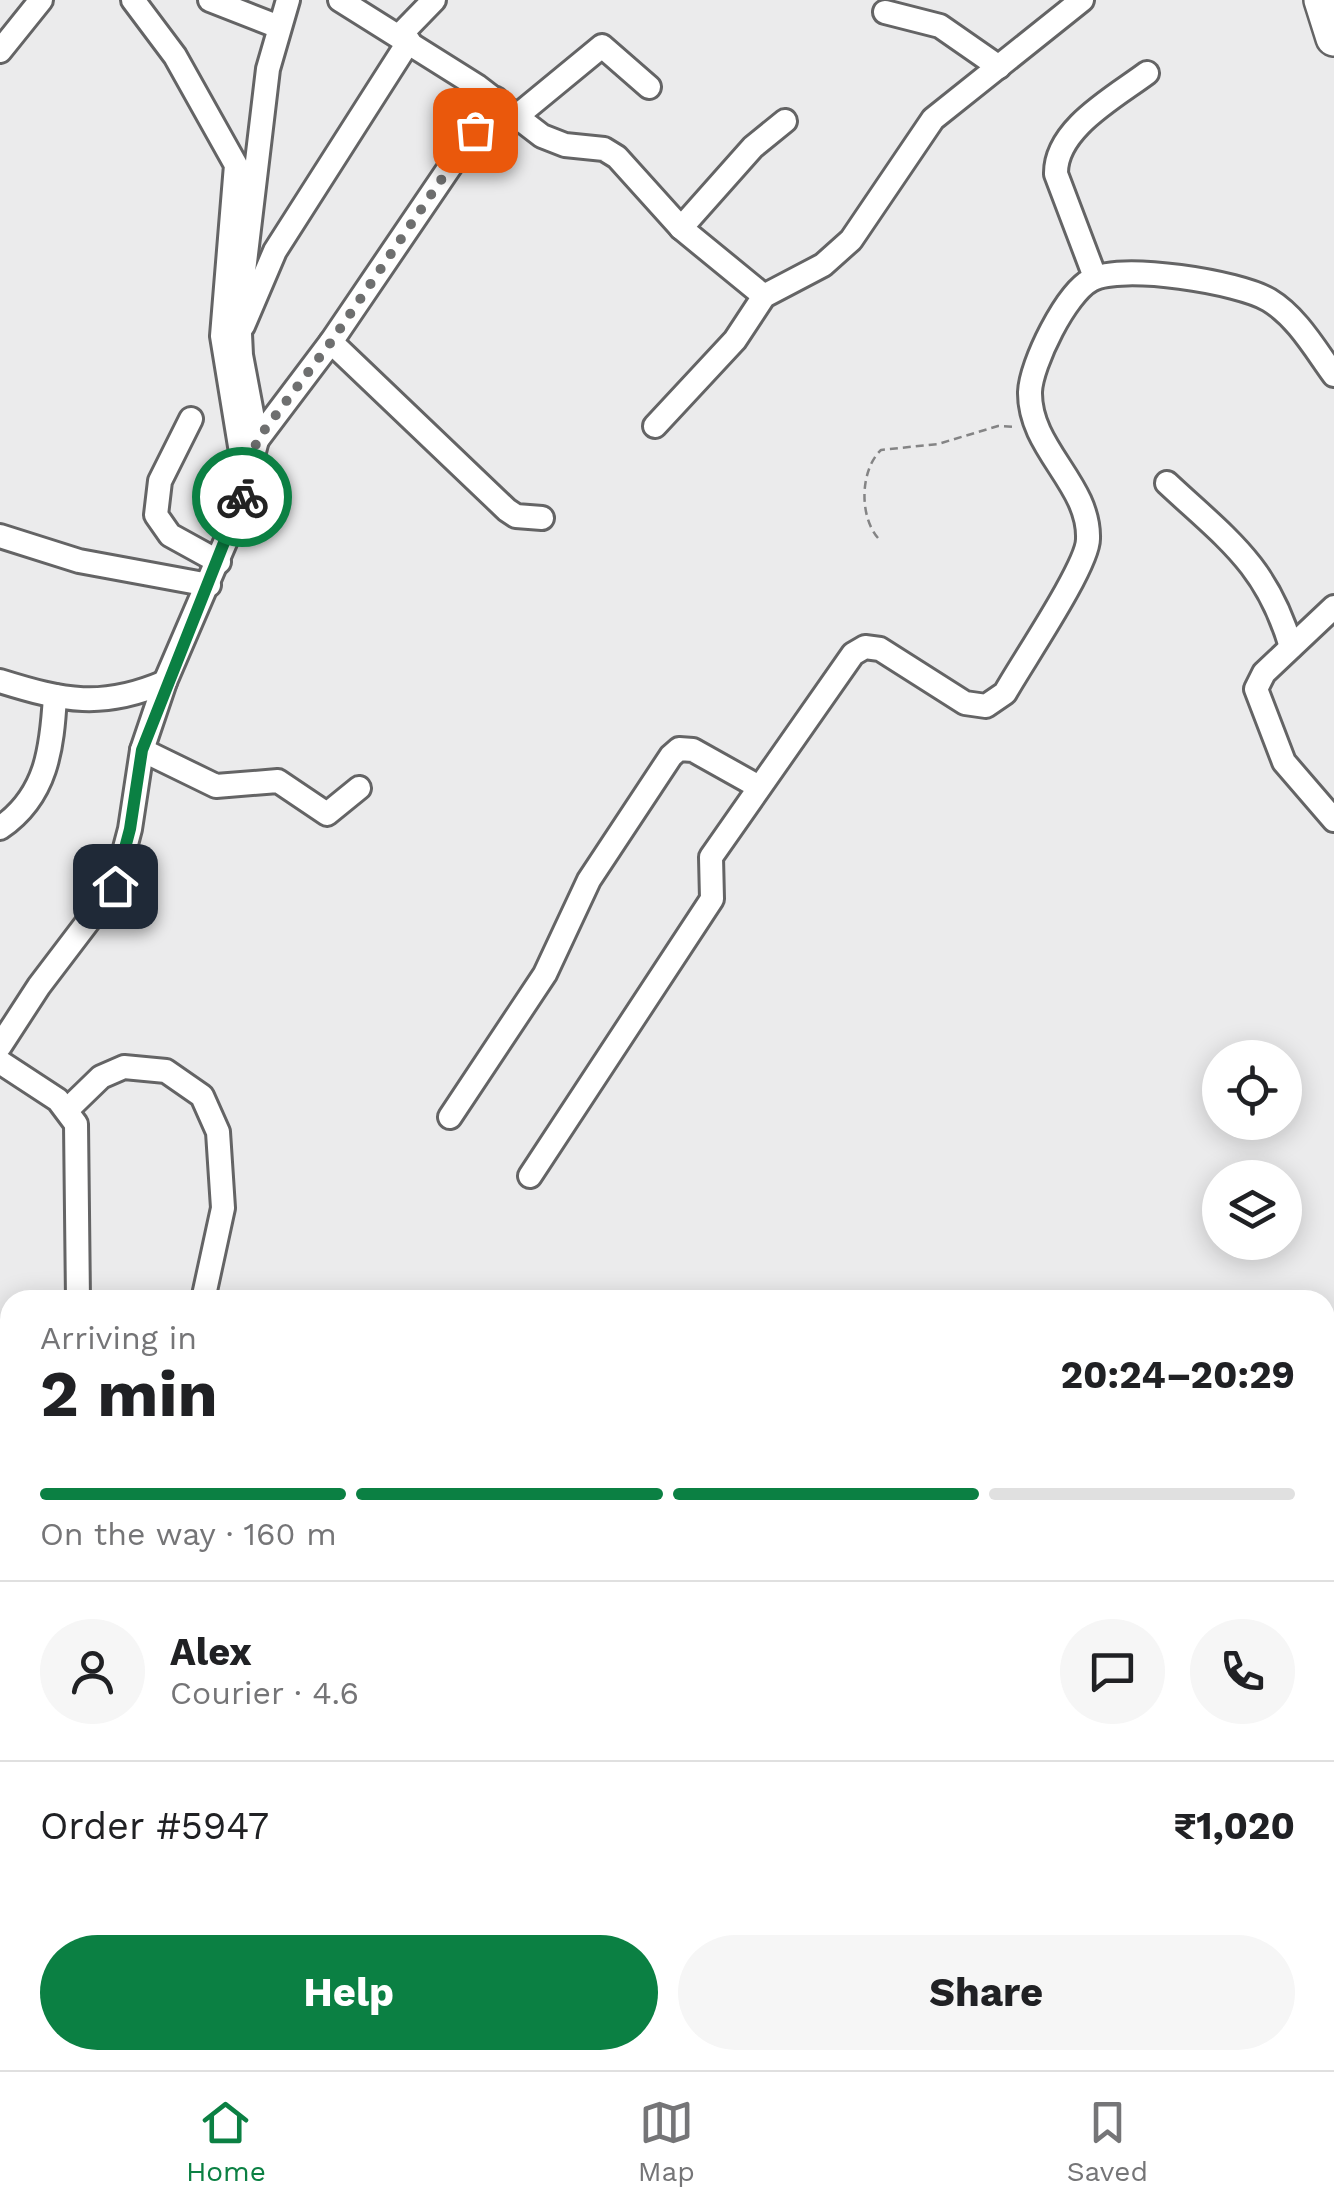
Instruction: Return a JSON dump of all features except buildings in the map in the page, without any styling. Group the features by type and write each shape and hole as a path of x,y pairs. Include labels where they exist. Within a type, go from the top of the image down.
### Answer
{"highway":[{"path":"1322,0 1334,38"}],"street":[{"path":"0,51 41,0"},
{"path":"133,0 174,56 236,165 222,336 246,483"},
{"path":"210,0 278,27"},
{"path":"257,440 239,332 254,170 278,27 288,0"},
{"path":"340,0 496,99 557,144 598,148 617,157 681,228 764,296"},
{"path":"239,332 253,310 275,251 404,38 434,0"},
{"path":"655,426 735,340 764,296 832,258 868,219 924,128 1067,4"},
{"path":"885,12 940,26 999,66"},
{"path":"518,116 602,46 649,87"},
{"path":"1095,278 1056,174 1056,162 1073,133 1147,73"},
{"path":"0,1046 39,986 115,886 130,829 142,750 166,682 219,562 257,440 331,342 496,99"},
{"path":"681,228 753,147 785,121"},
{"path":"530,1176 708,908 714,892 708,868 710,857 859,650 880,649 965,703 986,706 1005,693 1081,560 1088,538 1081,507 1037,430 1031,406 1033,374 1071,299 1095,278 1123,274 1214,280 1243,288 1287,314 1334,375"},
{"path":"331,342 507,510 516,516 542,518"},
{"path":"191,419 160,481 156,515 170,534 219,562"},
{"path":"1167,484 1261,574 1280,610 1291,647"},
{"path":"0,536 79,561 208,585"},
{"path":"1334,606 1264,673 1256,689 1284,762 1334,820"},
{"path":"0,681 55,696 106,702 166,682"},
{"path":"0,828 30,800 47,768 55,696"},
{"path":"450,1118 544,974 589,880 671,756 679,749 693,750 759,786"},
{"path":"142,750 216,786 278,781 327,814 359,788"},
{"path":"0,1062 68,1109 76,1132 78,1290"},
{"path":"68,1109 101,1077 124,1066 166,1071 202,1096 218,1132 223,1208 204,1290"}],"path":[{"path":"878,538 866,516 868,469 882,450 938,444 998,426 1037,430"}],"way so far":[{"path":"242,497 257,440 331,342 475,130"}],"route":[{"path":"115,886 130,829 142,750 164,686 231,534 242,497"}]}
